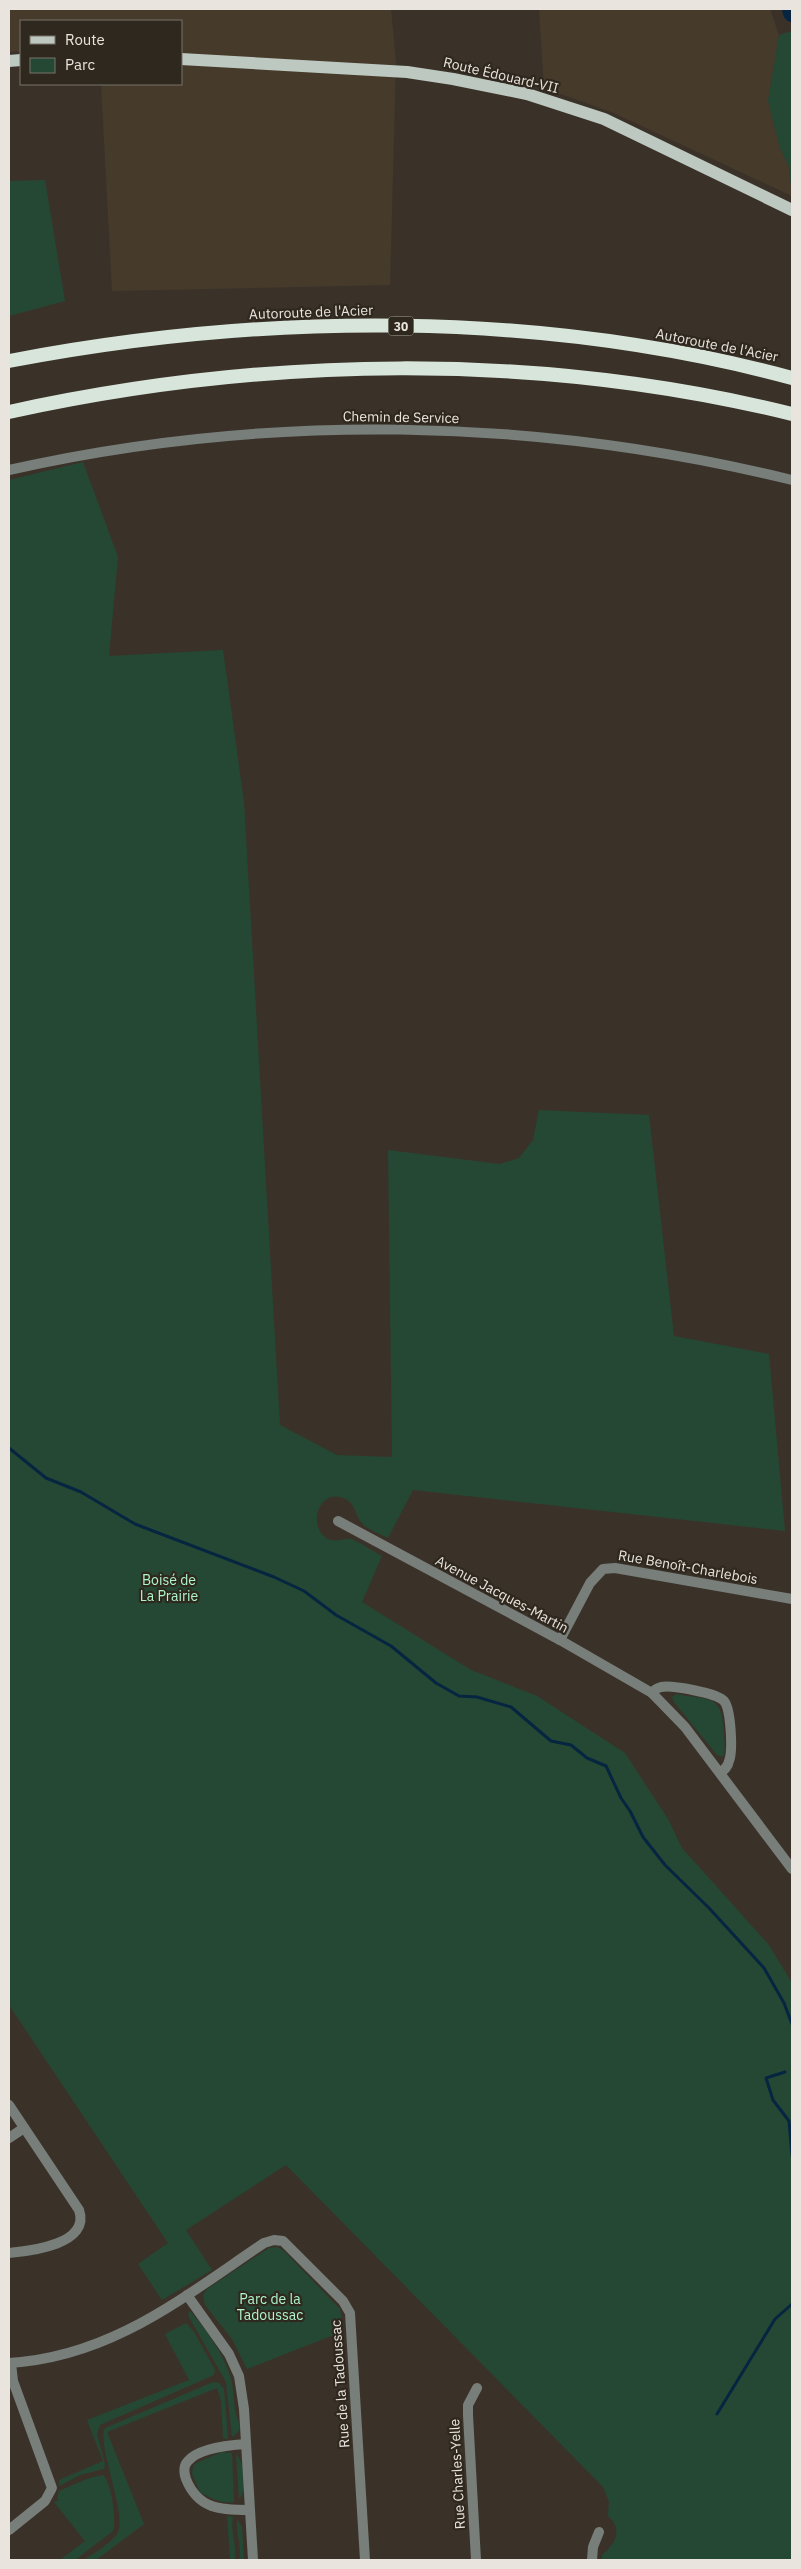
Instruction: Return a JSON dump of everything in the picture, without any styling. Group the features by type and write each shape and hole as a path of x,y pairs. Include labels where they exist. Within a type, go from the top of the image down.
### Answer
{"highway":[{"name":"Autoroute de l'Acier","path":"9,361 88,347 191,334 325,326 404,326 498,331 604,342 704,358 792,378"},
{"path":"9,412 71,399 206,379 300,371 394,369 496,372 591,380 690,394 792,414"}],"main road":[{"name":"Route Édouard-VII","path":"182,59 407,72 453,78 527,94 604,119 792,210"}],"street":[{"name":"Chemin de Service","path":"9,470 101,452 197,440 329,430 394,429 469,432 584,442 650,452 792,480"},
{"name":"Avenue Jacques-Martin","path":"338,1520 560,1640 652,1693 678,1718 720,1773 789,1857 792,1869"},
{"name":"Rue Benoît-Charlebois","path":"560,1640 590,1583 603,1569 623,1569 792,1599"},
{"path":"652,1693 662,1686 715,1695 725,1702 729,1712 731,1756 728,1766 720,1773"},
{"path":"9,2105 79,2210 80,2224 76,2232 64,2240 31,2250 9,2253"},
{"path":"9,2138 24,2128"},
{"name":"Rue de la Tadoussac","path":"187,2295 264,2243 274,2240 287,2244 343,2300 350,2313 365,2560"},
{"path":"9,2530 45,2501 52,2488 13,2381 10,2363 62,2356 107,2341 150,2320 187,2295 237,2368 242,2389 253,2560"},
{"name":"Rue Charles-Yelle","path":"476,2560 468,2410 477,2388"},
{"path":"246,2444 224,2445 192,2458 186,2462 184,2470 192,2492 200,2501 225,2510 250,2510"},
{"path":"592,2560 593,2547 599,2532"}],"shaded area":[{"path":"9,9 391,9 396,62 390,285 112,291 101,85 182,85 182,20 20,20 20,51 9,52"},
{"path":"539,9 770,9 779,35 768,101 780,148 789,167 792,196 614,113 544,88"}],"green space":[{"path":"792,31 792,196 789,167 780,148 768,101 779,35"},
{"path":"45,180 65,301 9,316 9,181"},
{"name":"Boisé de La Prairie","path":"83,462 118,557 109,656 223,650 244,802 280,1425 337,1455 392,1457 388,1150 500,1164 519,1158 533,1140 539,1110 649,1115 674,1336 769,1354 785,1531 413,1490 388,1538 363,1525 350,1502 343,1498 328,1498 323,1503 319,1509 317,1525 320,1532 329,1540 351,1539 382,1556 362,1602 471,1670 537,1696 625,1753 668,1819 682,1848 769,1945 792,1983 792,2560 602,2560 602,2555 614,2542 617,2532 616,2526 608,2516 609,2502 603,2487 286,2165 186,2230 212,2270 162,2300 138,2264 168,2243 9,2005 9,480"},
{"path":"676,1694 706,1699 717,1705 721,1711 723,1721 725,1745 723,1757 717,1755 674,1702 672,1697"},
{"name":"Parc de la Tadoussac","path":"277,2247 284,2251 340,2309 344,2331 247,2369 232,2339 205,2305 203,2295 207,2289 269,2248"},
{"path":"190,2311 214,2343 228,2370 232,2383 235,2410 240,2426 232,2437 226,2382 190,2319 188,2313"},
{"path":"186,2323 194,2332 215,2370 214,2375 100,2425 97,2434 105,2464 104,2469 80,2475 59,2486 59,2480 103,2461 87,2420 189,2380 165,2334"},
{"path":"213,2382 219,2383 224,2389 228,2439 223,2438 221,2401 217,2388 107,2432 144,2524 96,2560 84,2560 110,2541 117,2534 120,2526 103,2436 105,2428"},
{"path":"222,2452 232,2453 234,2502 221,2501 200,2492 192,2474 193,2466 196,2463"},
{"path":"236,2454 242,2464 244,2477 244,2489 239,2499"},
{"path":"103,2475 106,2478 112,2502 113,2531 75,2560 60,2560 85,2541 54,2502 59,2500 57,2499 59,2491 89,2478"},
{"path":"227,2516 233,2517 232,2528 235,2560 230,2560"},
{"path":"237,2519 242,2527 244,2560 239,2560"}],"waterway":[{"path":"791,9 792,13"},
{"path":"9,1448 46,1478 81,1492 135,1524 274,1577 304,1591 336,1615 391,1646 436,1683 459,1696 477,1697 511,1707 551,1741 571,1745 587,1758 606,1766 643,1837 665,1865 709,1908 764,1968 784,2003 792,2024"},
{"path":"785,2072 766,2078 773,2100 789,2121 792,2155"},
{"path":"717,2414 775,2319 792,2304"}]}
